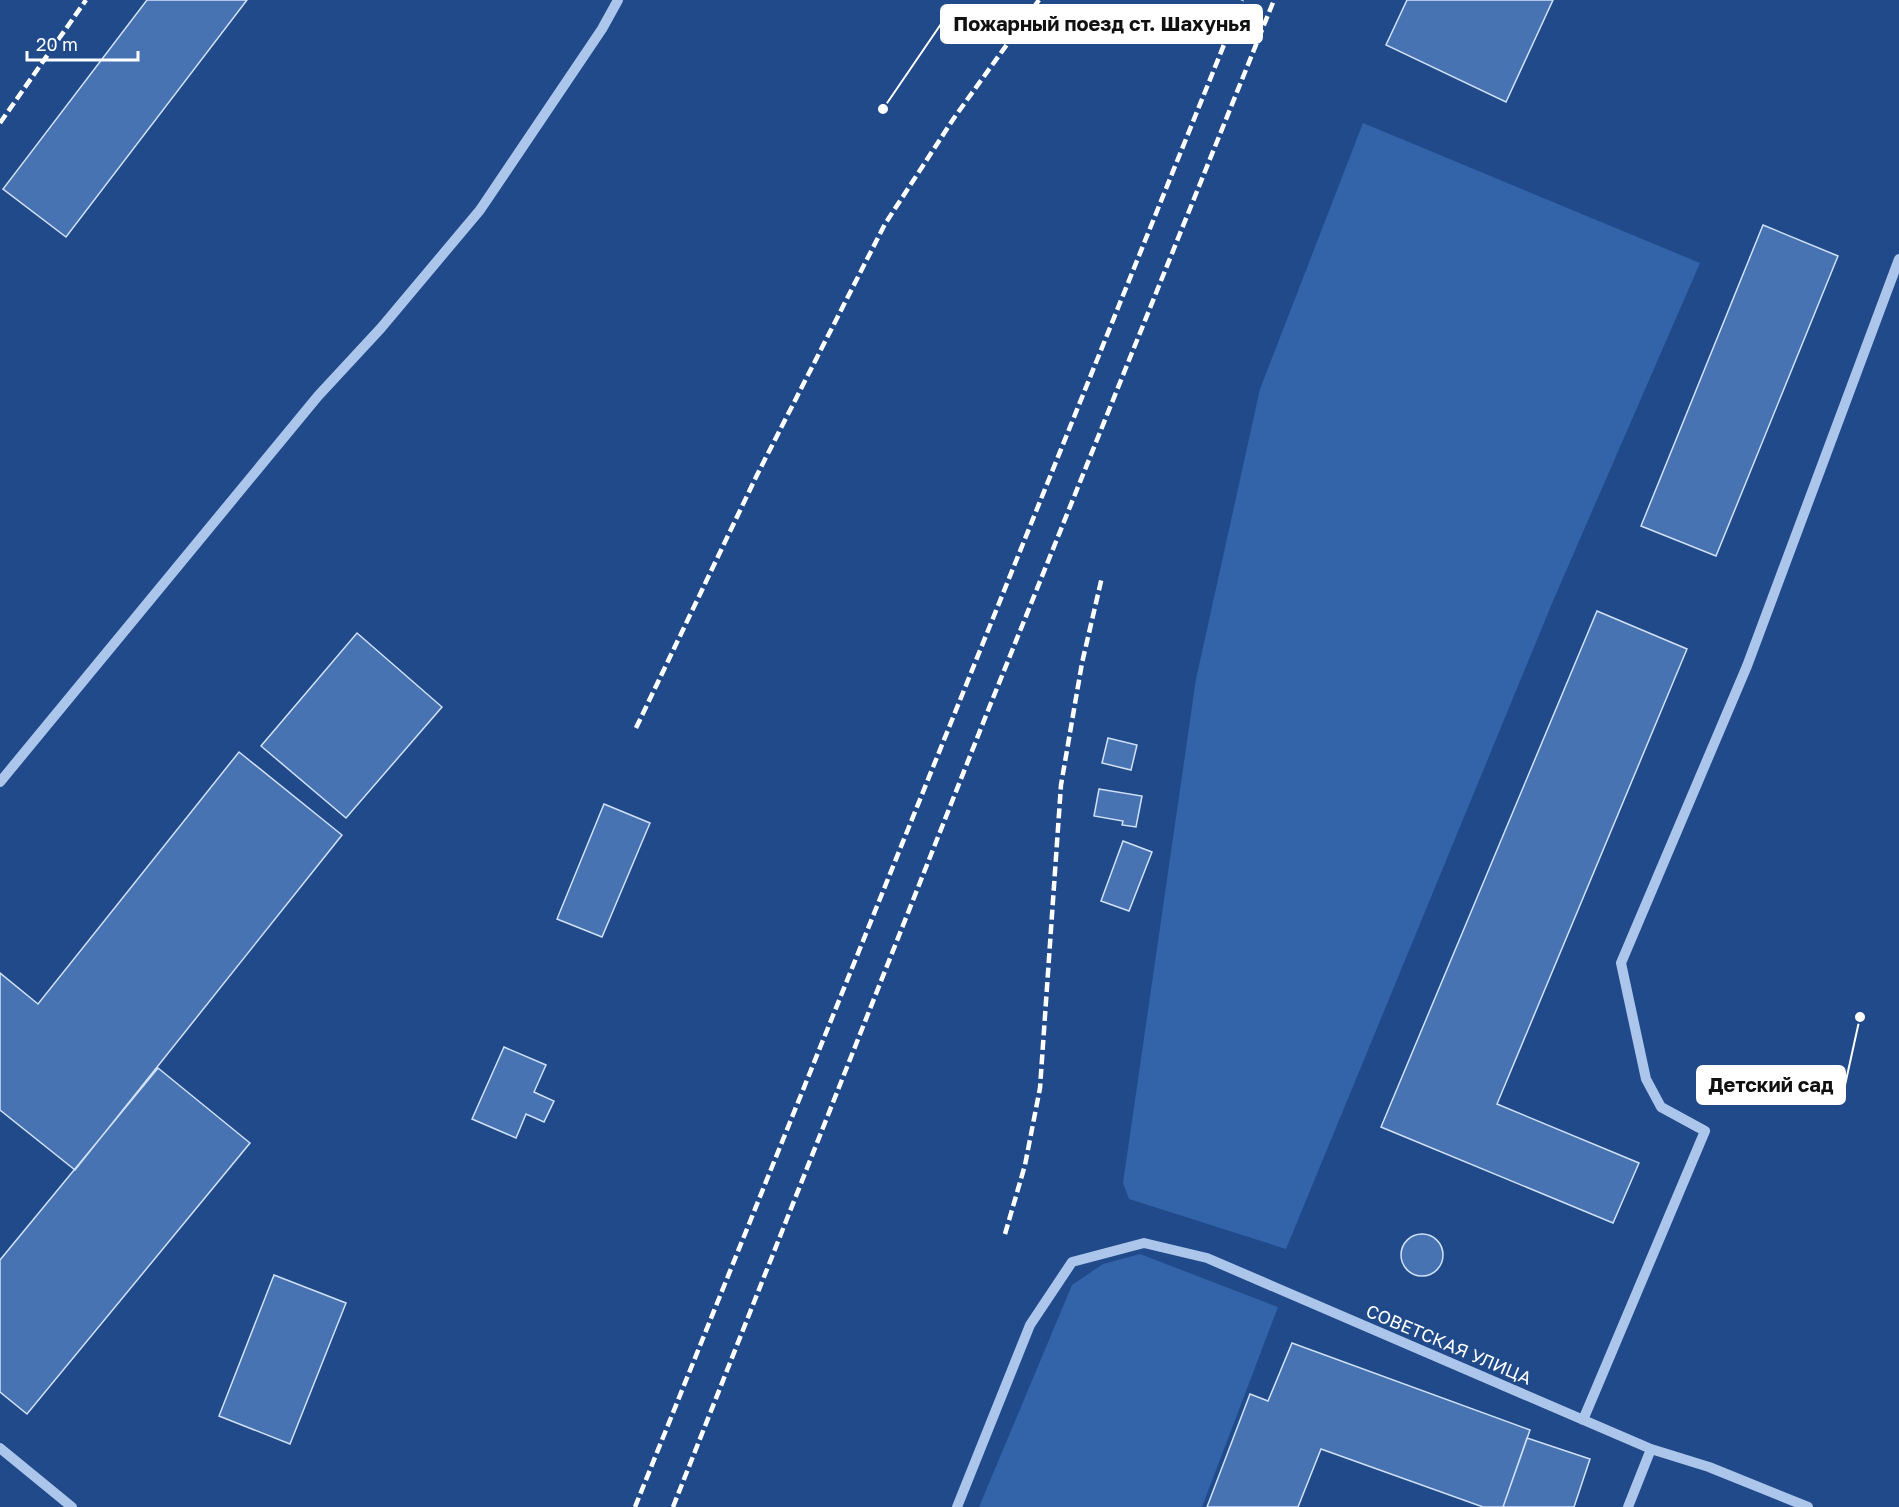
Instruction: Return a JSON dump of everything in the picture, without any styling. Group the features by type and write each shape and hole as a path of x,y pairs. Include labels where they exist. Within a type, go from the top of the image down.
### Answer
{"street":[{"path":"0,782 318,396 381,328 480,210 602,29 618,0"},
{"path":"1583,1420 1705,1131 1661,1107 1646,1078 1621,963 1747,666 1899,259"},
{"name":"СОВЕТСКАЯ УЛИЦА","path":"957,1507 1030,1325 1072,1262 1144,1243 1207,1257 1651,1449 1709,1467 1808,1507"},
{"path":"0,1448 72,1507"},
{"path":"1628,1507 1651,1449"}],"shaded area":[{"path":"1363,123 1700,263 1553,601 1286,1249 1129,1199 1123,1183 1196,679 1260,389"},
{"path":"1140,1254 1278,1307 1202,1507 979,1507 1072,1285 1103,1264"}],"building":[{"path":"147,0 247,0 66,237 3,189"},
{"path":"1407,0 1553,0 1506,102 1386,45"},
{"path":"1763,225 1838,256 1716,556 1641,526"},
{"path":"1597,611 1687,649 1497,1104 1639,1163 1613,1223 1381,1127"},
{"path":"357,633 442,707 346,818 261,746"},
{"path":"1108,738 1137,745 1131,770 1102,763"},
{"path":"239,752 342,835 75,1170 0,1110 0,973 38,1004"},
{"path":"1099,789 1142,796 1136,827 1122,825 1123,821 1094,816"},
{"path":"604,804 650,823 602,937 557,919"},
{"path":"1123,841 1152,852 1129,911 1101,901"},
{"path":"504,1047 546,1065 534,1092 554,1101 544,1122 526,1114 516,1138 472,1119"},
{"path":"158,1068 250,1143 27,1414 0,1392 0,1260"},
{"path":"1422,1234 1437,1240 1443,1255 1437,1270 1422,1276 1407,1270 1401,1255 1407,1240"},
{"path":"274,1275 346,1303 290,1444 219,1416"},
{"path":"1292,1343 1530,1430 1503,1507 1483,1507 1321,1449 1298,1507 1207,1507 1250,1394 1268,1401"},
{"path":"1527,1438 1590,1459 1574,1507 1503,1507"}],"railway":[{"path":"0,123 86,0"},
{"path":"636,728 757,475 885,224 954,118 1039,0"},
{"path":"635,1507 1242,0"},
{"path":"673,1507 989,708 1274,0"},
{"path":"1005,1234 1025,1165 1040,1088 1061,785 1082,663 1102,577"}],"place":[{"name":"Пожарный поезд ст. Шахунья","path":"883,109"},
{"name":"Детский сад","path":"1860,1017"}]}
